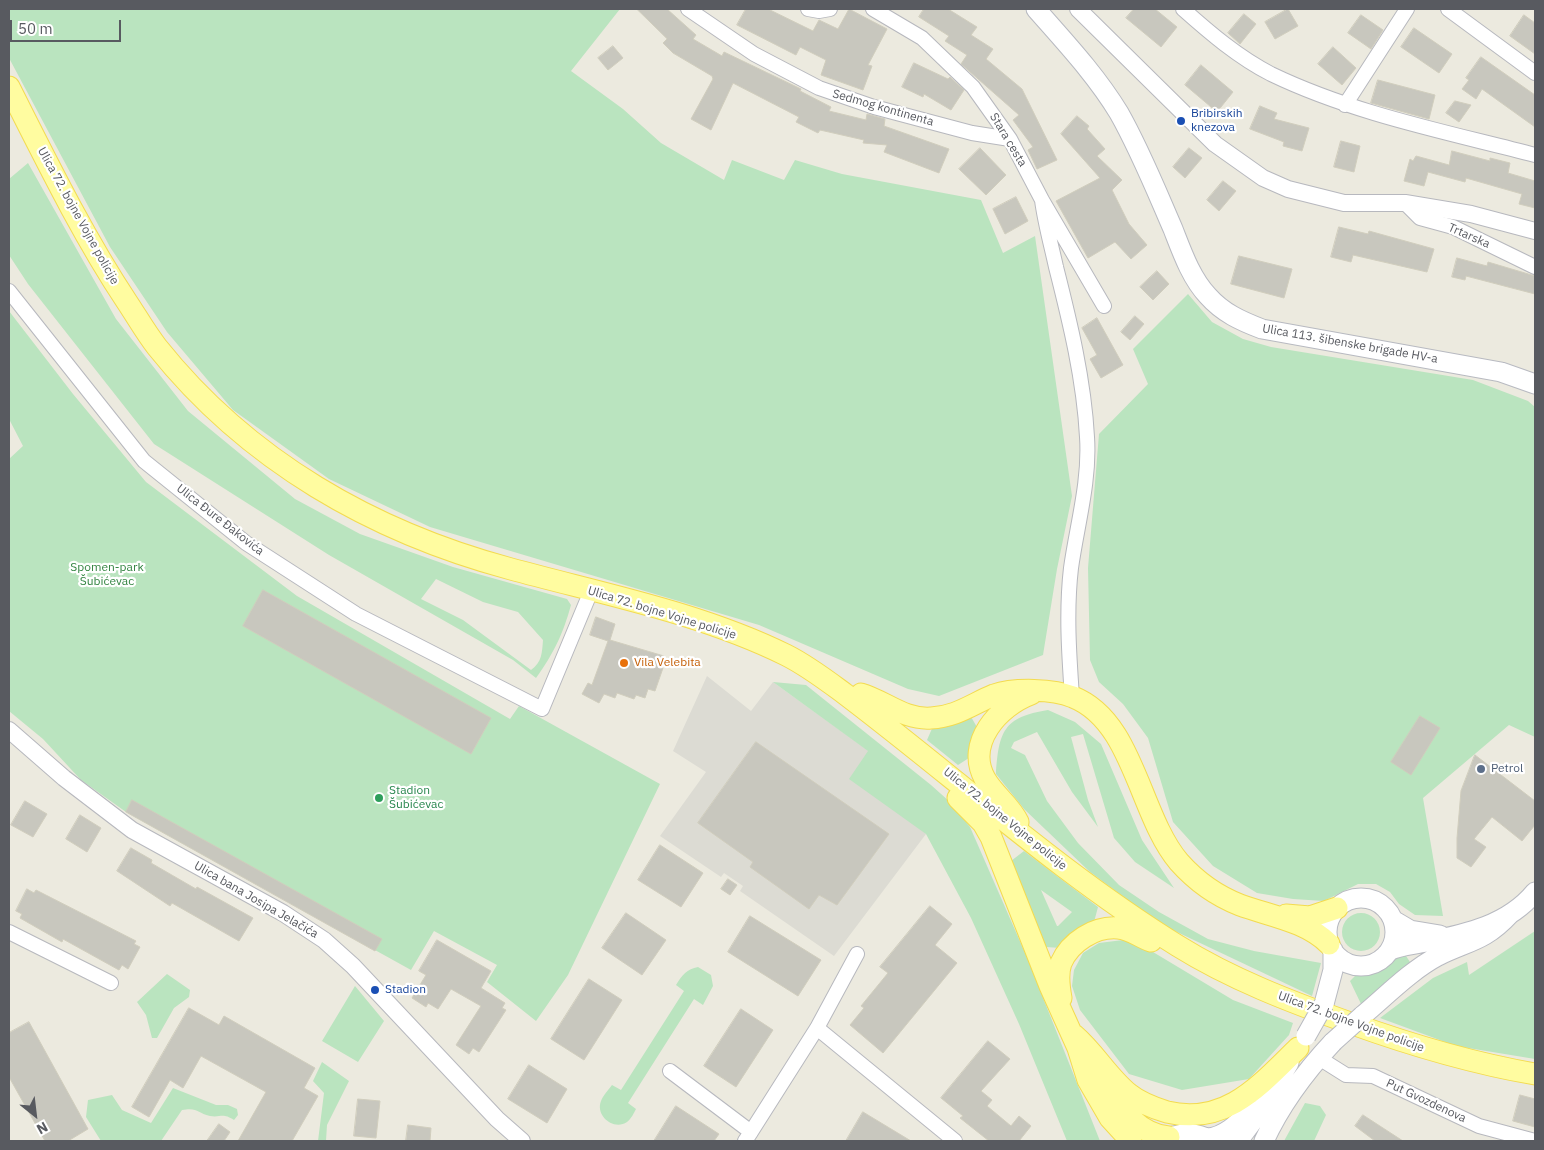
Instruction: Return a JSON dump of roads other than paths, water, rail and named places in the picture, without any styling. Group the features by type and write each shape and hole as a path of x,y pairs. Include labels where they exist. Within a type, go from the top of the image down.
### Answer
{"main road":[{"name":"Ulica 113. šibenske brigade HV-a","path":"1036,9 1097,80 1118,112 1147,168 1190,268 1206,295 1222,310 1241,321 1262,329 1501,372 1535,384"},
{"name":"Ulica 72. bojne Vojne policije","path":"9,87 105,268 156,346 196,391 234,426 294,474 330,497 378,521 470,558 591,590 717,627 764,646 813,670 919,750 1098,892 1180,947 1248,984 1310,1009 1439,1053 1535,1074"},
{"path":"846,694 856,693 866,696 913,717 929,719 947,717 963,712 994,695 1009,691 1037,692 1072,697 1085,704 1105,721 1117,737 1129,758 1154,824 1179,862 1216,894 1239,905 1266,913 1316,933 1346,962 1359,966"},
{"path":"1025,836 1011,809 985,780 980,768 980,750 985,733 996,716 1008,705 1037,692"},
{"path":"919,750 931,772 974,813 991,837 1050,986 1075,1041 1082,1065 1098,1100 1110,1118 1131,1141"},
{"path":"1264,1141 1283,1105 1333,1042 1424,965 1438,956 1479,940 1535,892"},
{"path":"1266,913 1310,917 1337,908 1348,901 1368,899 1384,906 1393,920 1395,935 1389,951"},
{"path":"1324,1004 1333,970 1331,947 1327,932 1329,922 1337,908"},
{"path":"1238,1141 1275,1086 1324,1004 1345,977 1359,966 1376,962 1389,951 1479,930 1510,914"},
{"path":"1393,920 1410,930 1449,937"},
{"path":"1063,1011 1058,979 1061,964 1068,951 1079,940 1092,933 1118,928 1133,931 1162,946 1180,947"},
{"path":"1075,1041 1087,1046 1118,1084 1130,1095 1159,1110 1188,1115 1213,1113 1230,1106 1264,1081 1302,1042"},
{"path":"1075,1041 1111,1095 1130,1118 1150,1134 1166,1139 1188,1133 1209,1140 1214,1138 1230,1129 1275,1086"}],"street":[{"name":"Sedmog kontinenta","path":"688,9 754,54 819,88 874,107 972,133 1010,139"},
{"path":"808,9 819,11 830,9"},
{"name":"Stara cesta","path":"873,9 922,38 973,87 1010,139 1042,200 1104,306"},
{"path":"1078,9 1216,144 1263,178 1288,189 1344,202 1405,204 1471,214 1535,231"},
{"path":"1183,9 1227,47 1270,73 1345,105 1535,155"},
{"path":"1345,105 1407,9"},
{"path":"1448,9 1535,73"},
{"path":"1042,200 1045,227 1056,266 1077,362 1088,439 1087,464 1071,570 1068,640 1072,697"},
{"name":"Trtarska","path":"1405,204 1420,218 1453,227 1535,267"},
{"name":"Ulica Đure Đakovića","path":"9,291 144,461 246,543 356,614 542,709 591,590"},
{"name":"Ulica bana Josipa Jelačića","path":"9,730 64,778 132,830 283,914 324,940 353,966 497,1119 522,1141"},
{"path":"9,932 111,983"},
{"path":"670,1071 748,1137 816,1028 857,954"},
{"path":"816,1028 955,1141"},
{"name":"Put Gvozdenova","path":"1319,1058 1346,1076 1373,1076 1479,1126 1535,1141"}],"place":[{"name":"Bribirskih knezova","path":"1181,121"},
{"name":"Vila Velebita","path":"624,663"},
{"name":"Petrol","path":"1481,769"},
{"name":"Stadion Šubićevac","path":"379,798"},
{"name":"Stadion","path":"375,990"}],"park label":[{"name":"Spomen-park Šubićevac","path":"107,575"}]}
